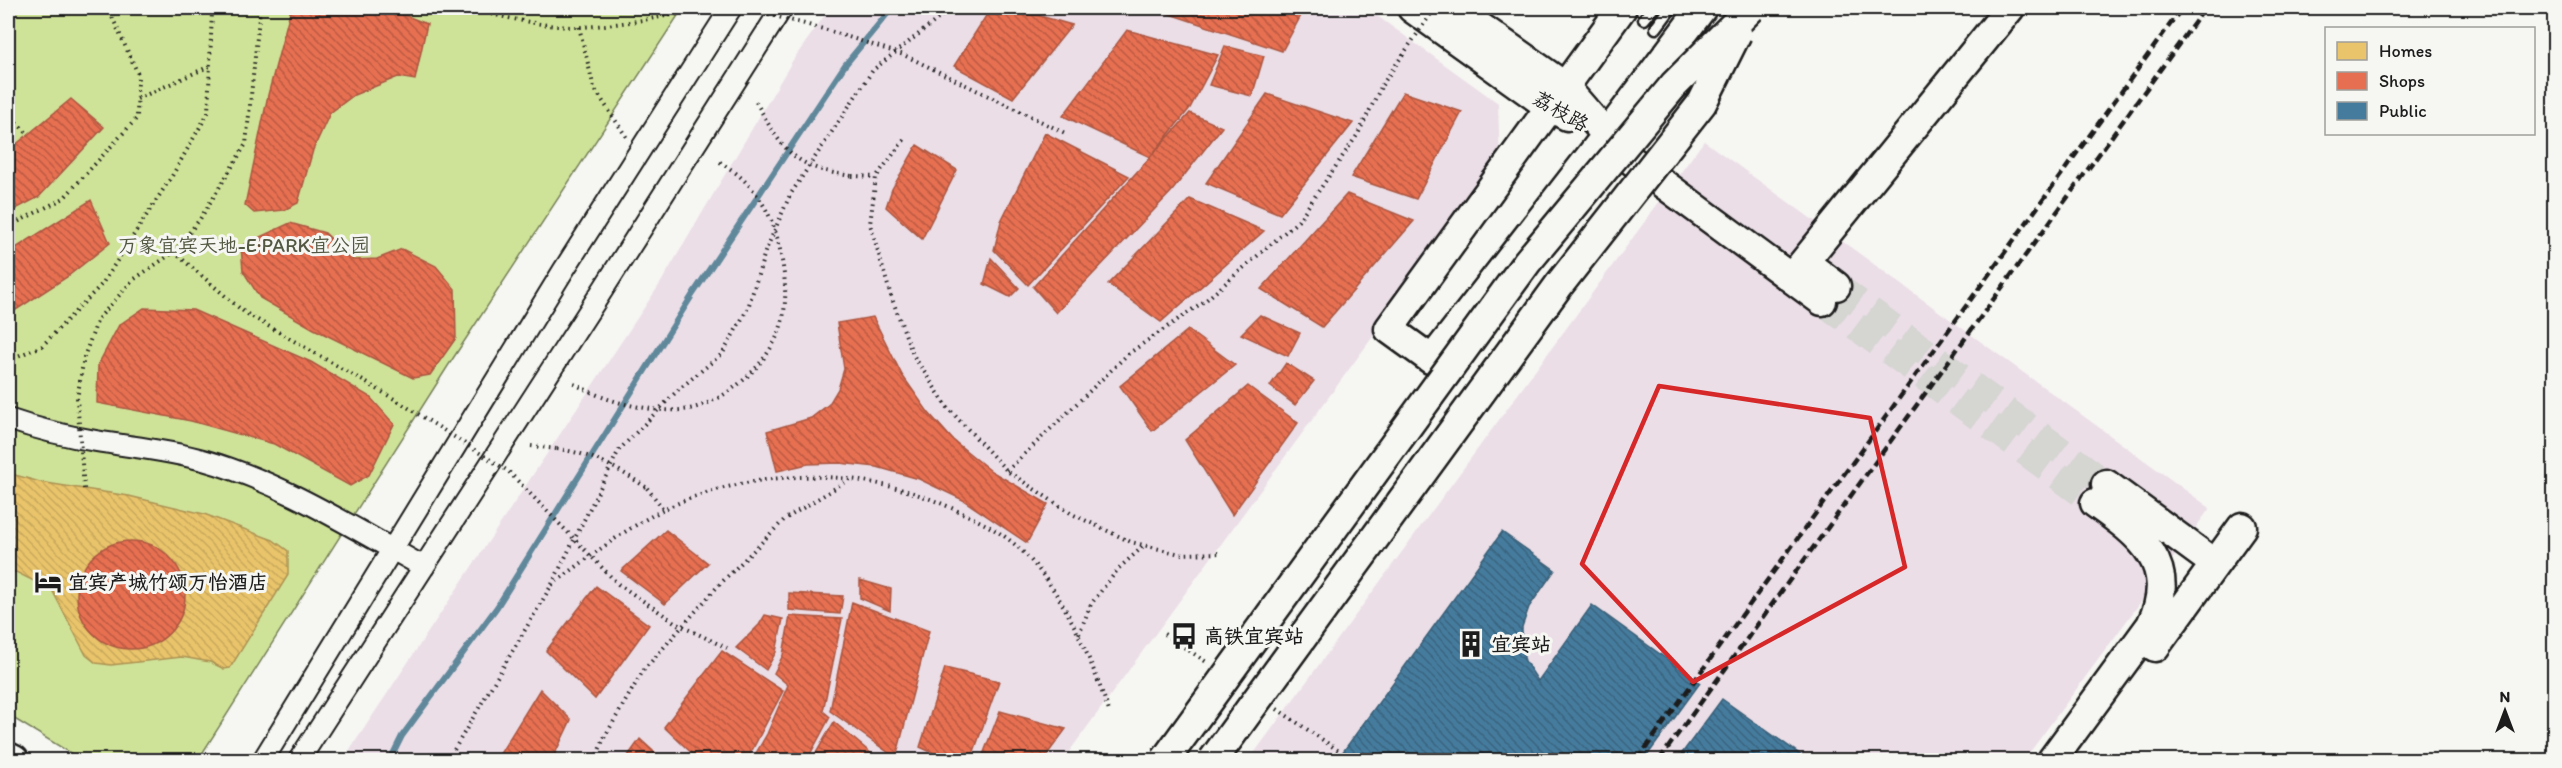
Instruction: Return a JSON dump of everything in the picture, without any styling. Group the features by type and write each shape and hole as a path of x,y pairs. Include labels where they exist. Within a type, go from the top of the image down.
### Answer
{"street":[{"path":"263,760 563,271 731,8"},
{"path":"299,760 782,8"},
{"name":"荔枝路","path":"1412,8 1557,97"},
{"name":"荔枝路","path":"1453,8 1630,158 1829,293"},
{"path":"1633,13 1557,97 1389,329 1432,360 1702,8"},
{"path":"1797,270 2010,8"},
{"path":"1165,760 1527,262 1674,85 1749,10"},
{"path":"1213,760 1558,285 1702,103 1749,10"},
{"path":"1178,760 1539,269 1630,158"},
{"path":"8,419 51,433 150,448 203,460 253,476 424,567"},
{"path":"2052,760 2151,625 2158,610 2161,594 2158,568 2153,554 2101,493 2215,564"},
{"path":"2073,760 2242,527"},
{"path":"8,757 14,760"}],"lane":[{"path":"1633,13 1653,8"},
{"path":"1656,28 1671,8"}],"path":[{"path":"8,227 64,198 137,118 138,74 108,8"},
{"path":"8,360 42,346 102,284 172,176 208,112 212,11 210,8"},
{"path":"84,489 77,399 84,357 98,319 133,280 174,252 200,219 246,144 260,8"},
{"path":"462,8 520,20 579,27 642,20 708,8"},
{"path":"745,8 827,30 904,56 1067,134"},
{"path":"448,760 551,586 619,450 678,390 723,353 748,308 765,252 790,195 873,70 944,15 948,8"},
{"path":"1007,471 1128,354 1206,300 1298,221 1358,134 1382,85 1435,8"},
{"path":"579,27 594,88 627,138"},
{"path":"137,99 210,66"},
{"path":"756,102 773,133 799,162 831,173 876,177"},
{"path":"8,114 28,135"},
{"path":"904,140 876,177 870,224 891,296 913,355 948,408 1007,471 1072,514 1131,542 1180,554 1222,553"},
{"path":"574,384 604,399 640,408 688,409 733,391 766,356 783,320 786,282 778,237 765,207 748,183 720,162"},
{"path":"174,252 244,312 396,400 508,471 618,584 679,625 728,648"},
{"path":"531,446 577,452 617,468 647,488 664,511"},
{"path":"551,586 624,532 685,501 756,480 822,475 888,485 941,502 987,525 1020,549 1040,573 1079,635 1109,711"},
{"path":"595,760 604,738 643,671 718,586 785,519 850,479"},
{"path":"1079,635 1091,604 1119,568 1144,545"}],"highlighted area":[{"path":"1659,386 1870,418 1905,567 1693,682 1582,564"}],"shaded area":[{"path":"830,8 1366,8 1498,103 1500,163 1063,760 343,760 660,284 793,60"},
{"path":"1704,141 2210,508 2024,760 1249,760"}],"green space":[{"name":"万象宜宾天地-E·PARK宜公园","path":"8,8 683,8 448,366 198,760 82,760 8,715"}],"building: Homes":[{"path":"8,473 40,482 129,496 204,514 273,540 288,551 288,575 230,668 224,669 210,662 182,657 111,665 96,663 86,655 52,590 16,572 8,573"}],"building: Shops":[{"path":"291,8 387,8 427,24 415,80 398,77 354,95 330,113 313,150 298,203 284,210 254,213 245,205 268,95"},
{"path":"991,8 1012,8 1072,25 1013,98 954,66"},
{"path":"1155,8 1305,8 1282,51"},
{"path":"1127,30 1218,55 1190,108 1150,157 1063,116"},
{"path":"1225,46 1264,56 1252,96 1209,85"},
{"path":"1403,92 1462,112 1416,199 1351,177"},
{"path":"1267,94 1353,123 1280,214 1206,183"},
{"path":"71,99 104,127 39,197 8,213 8,151"},
{"path":"1190,113 1222,127 1172,191 1056,313 1033,287"},
{"path":"1045,133 1129,176 1028,285 994,250 1001,221"},
{"path":"917,145 957,170 922,239 886,207 892,189"},
{"path":"1347,194 1414,221 1322,327 1261,289"},
{"path":"1190,199 1264,231 1161,322 1108,284"},
{"path":"91,200 110,243 67,277 8,315 8,253"},
{"path":"290,223 325,233 353,260 377,259 402,249 436,266 455,289 456,338 430,375 413,378 314,329 260,298 243,271 241,246"},
{"path":"991,258 1019,288 1010,297 984,284"},
{"path":"144,308 193,310 311,362 370,397 394,424 369,475 350,486 274,444 191,421 97,403 98,365 119,325"},
{"path":"1260,315 1300,333 1288,356 1241,334"},
{"path":"873,317 902,375 928,412 953,440 991,471 1048,504 1027,543 963,500 919,479 877,467 839,463 808,464 777,471 767,431 811,418 829,404 838,389 844,369 837,323"},
{"path":"1188,330 1235,365 1152,431 1120,386"},
{"path":"1286,363 1314,381 1295,405 1270,386"},
{"path":"1248,386 1298,423 1232,515 1185,440"},
{"path":"666,530 708,563 665,604 621,571"},
{"path":"131,541 152,545 169,557 181,574 185,595 181,616 169,633 152,645 131,649 110,645 93,633 81,616 77,595 81,574 93,557 110,545"},
{"path":"860,580 891,589 890,611 860,598"},
{"path":"596,586 649,625 595,699 546,651"},
{"path":"789,593 843,596 840,614 789,610"},
{"path":"852,602 929,631 896,758 830,711"},
{"path":"765,615 783,619 776,652 766,670 736,648 759,625"},
{"path":"790,616 842,619 823,711 830,717 807,760 752,760 767,734 788,685 774,673 783,655"},
{"path":"722,651 783,691 747,760 699,760 664,727"},
{"path":"945,668 999,681 971,760 948,760 920,747"},
{"path":"540,689 571,720 552,760 500,760 498,757"},
{"path":"1000,711 1066,729 1043,760 981,760"},
{"path":"834,722 879,760 812,760"},
{"path":"640,739 663,760 625,760"}],"building: Public":[{"name":"宜宾站","path":"1502,532 1555,570 1529,607 1522,627 1522,650 1525,661 1538,681 1592,605 1700,683 1644,760 1337,760"},
{"path":"1722,699 1808,760 1677,760"}],"waterway":[{"path":"390,760 402,736 497,607 693,294 845,65 892,8"}],"tunnel":[{"path":"1836,286 2106,484"},
{"path":"1822,301 2095,503"}],"railway":[{"path":"1637,760 2182,8"},
{"path":"1659,760 2205,8"}],"place":[{"name":"宜宾产城竹颂万怡酒店","path":"48,582"},
{"name":"高铁宜宾站","path":"1184,636"},
{"name":"宜宾站","path":"1471,644"}]}
